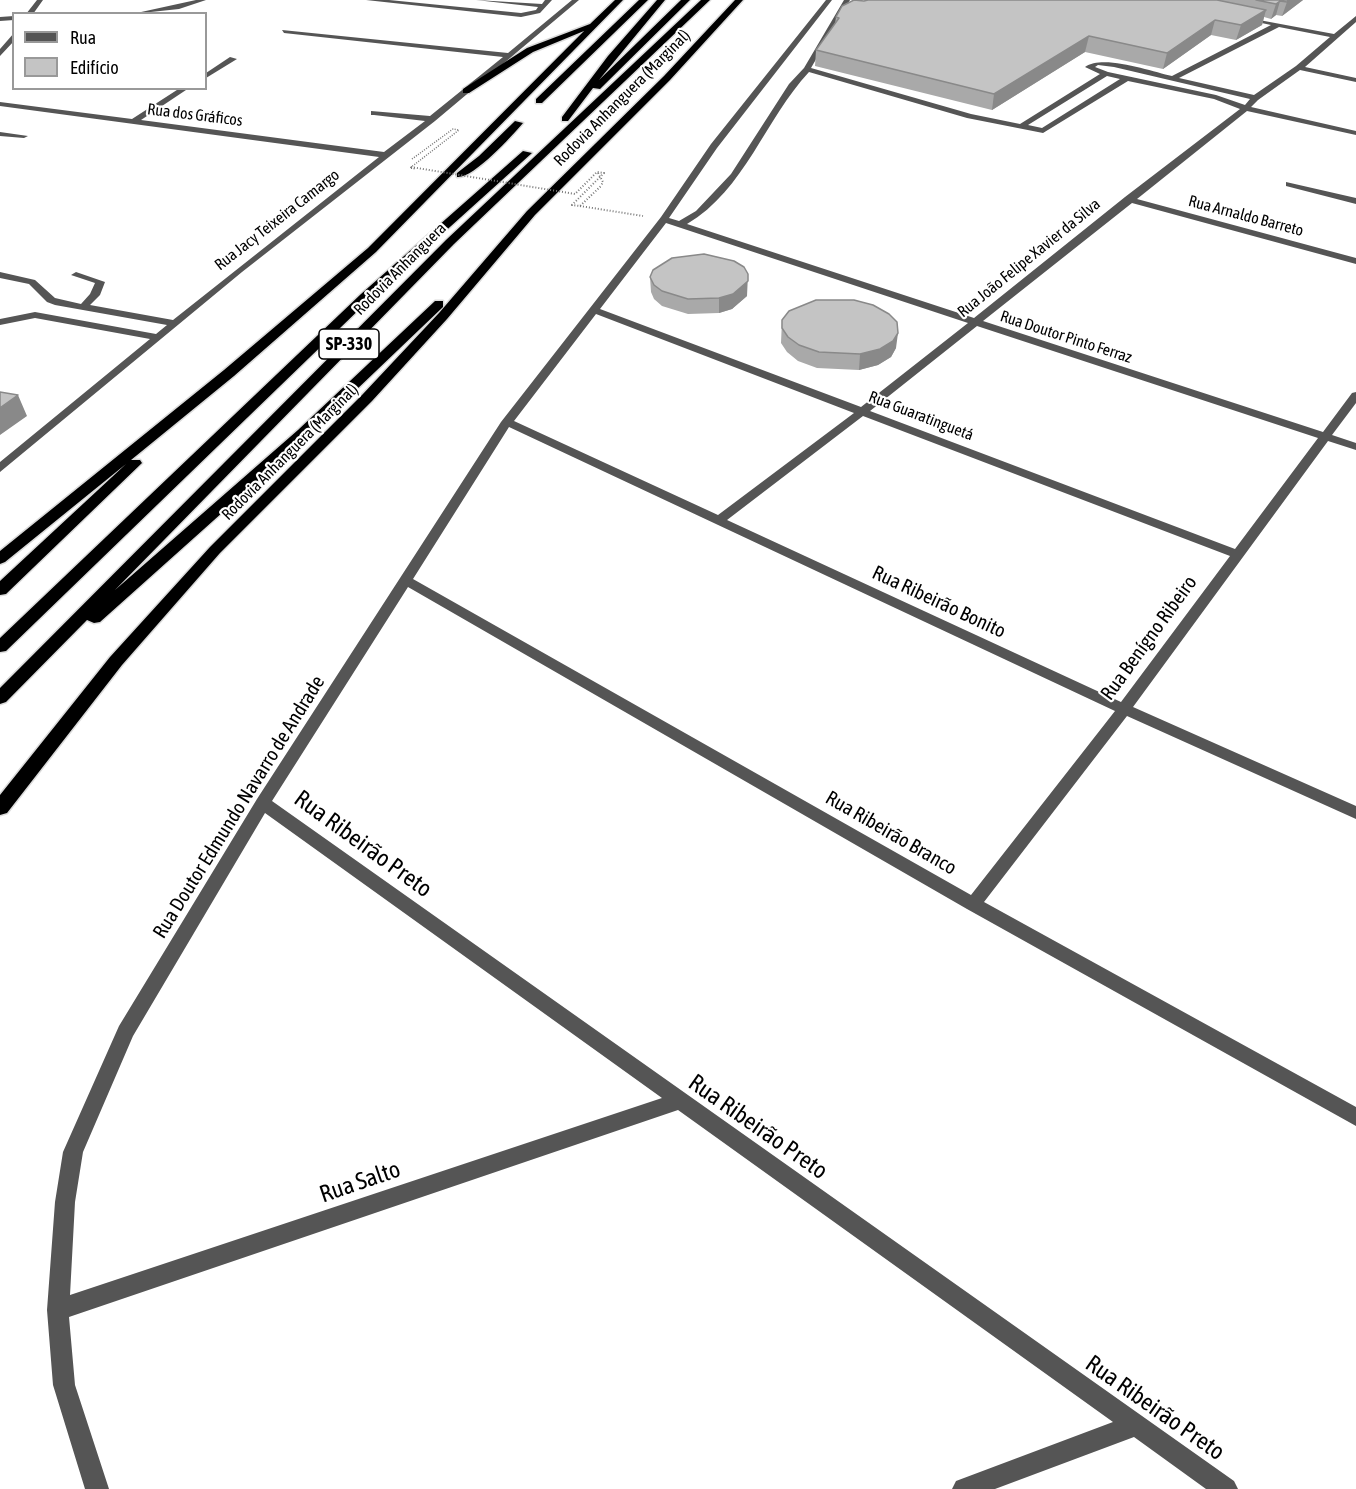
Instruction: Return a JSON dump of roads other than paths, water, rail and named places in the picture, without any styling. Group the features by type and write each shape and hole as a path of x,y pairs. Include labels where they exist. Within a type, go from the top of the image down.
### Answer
{"highway":[{"path":"0,559 229,373 350,270 620,0"},
{"path":"531,109 644,0"},
{"path":"565,119 611,58 662,0"},
{"name":"Rodovia Anhanguera","path":"0,647 365,297 565,119 686,0"},
{"name":"Rodovia Anhanguera","path":"0,699 450,242 706,0"},
{"name":"Rodovia Anhanguera (Marginal)","path":"0,808 116,661 215,550 375,390 443,316 497,249 667,78 739,0"},
{"path":"466,91 523,54 583,29 602,17"},
{"path":"406,216 483,158 523,117"},
{"path":"0,699 303,433 497,249"},
{"path":"0,590 229,373"}],"street":[{"path":"31,12 40,0"},
{"path":"155,12 203,0"},
{"path":"369,0 424,2 477,11 527,15 538,12 547,3"},
{"path":"479,0 547,3"},
{"path":"477,11 487,0"},
{"name":"Rua Jacy Teixeira Camargo","path":"0,468 174,323 432,119 576,0"},
{"path":"672,222 714,146 829,0"},
{"path":"672,222 699,213 734,176 793,84 807,69 847,0"},
{"path":"1242,17 1277,25 1340,34"},
{"name":"Rua João Felipe Xavier da Silva","path":"719,520 862,412 1128,199 1246,108 1255,98 1299,68 1356,18"},
{"path":"1172,78 1277,25"},
{"path":"284,31 508,55"},
{"path":"0,54 12,38"},
{"path":"207,75 234,59"},
{"path":"1255,98 1114,65 1097,63 1089,67 1106,74 1216,97 1246,108 1356,133"},
{"path":"1299,68 1356,80"},
{"path":"807,69 970,116 1023,125 1043,131 1127,78"},
{"path":"1023,125 1106,74"},
{"path":"133,122 183,90"},
{"name":"Rua dos Gráficos","path":"0,104 386,155"},
{"path":"374,113 432,119"},
{"path":"0,134 24,136"},
{"path":"1289,184 1356,201"},
{"name":"Rua Arnaldo Barreto","path":"1128,199 1356,261"},
{"name":"Rua Doutor Edmundo Navarro de Andrade","path":"97,1489 64,1385 58,1310 66,1202 73,1152 125,1032 263,803 507,422 594,310 672,222"},
{"name":"Rua Doutor Pinto Ferraz","path":"672,222 1356,447"},
{"path":"0,275 32,282 51,300 83,308 174,323"},
{"path":"76,275 100,282 95,295 83,308"},
{"name":"Rua Guaratinguetá","path":"594,310 1236,554"},
{"path":"0,322 35,315 158,337"},
{"name":"Rua Benígno Ribeiro","path":"973,904 1124,709 1236,554 1356,395"},
{"name":"Rua Ribeirão Bonito","path":"507,422 1124,709 1356,813"},
{"name":"Rua Ribeirão Branco","path":"406,581 973,904 1356,1118"},
{"name":"Rua Ribeirão Preto","path":"263,803 1134,1426 1226,1489"},
{"name":"Rua Salto","path":"58,1310 679,1101"},
{"path":"964,1489 1134,1426"}]}
